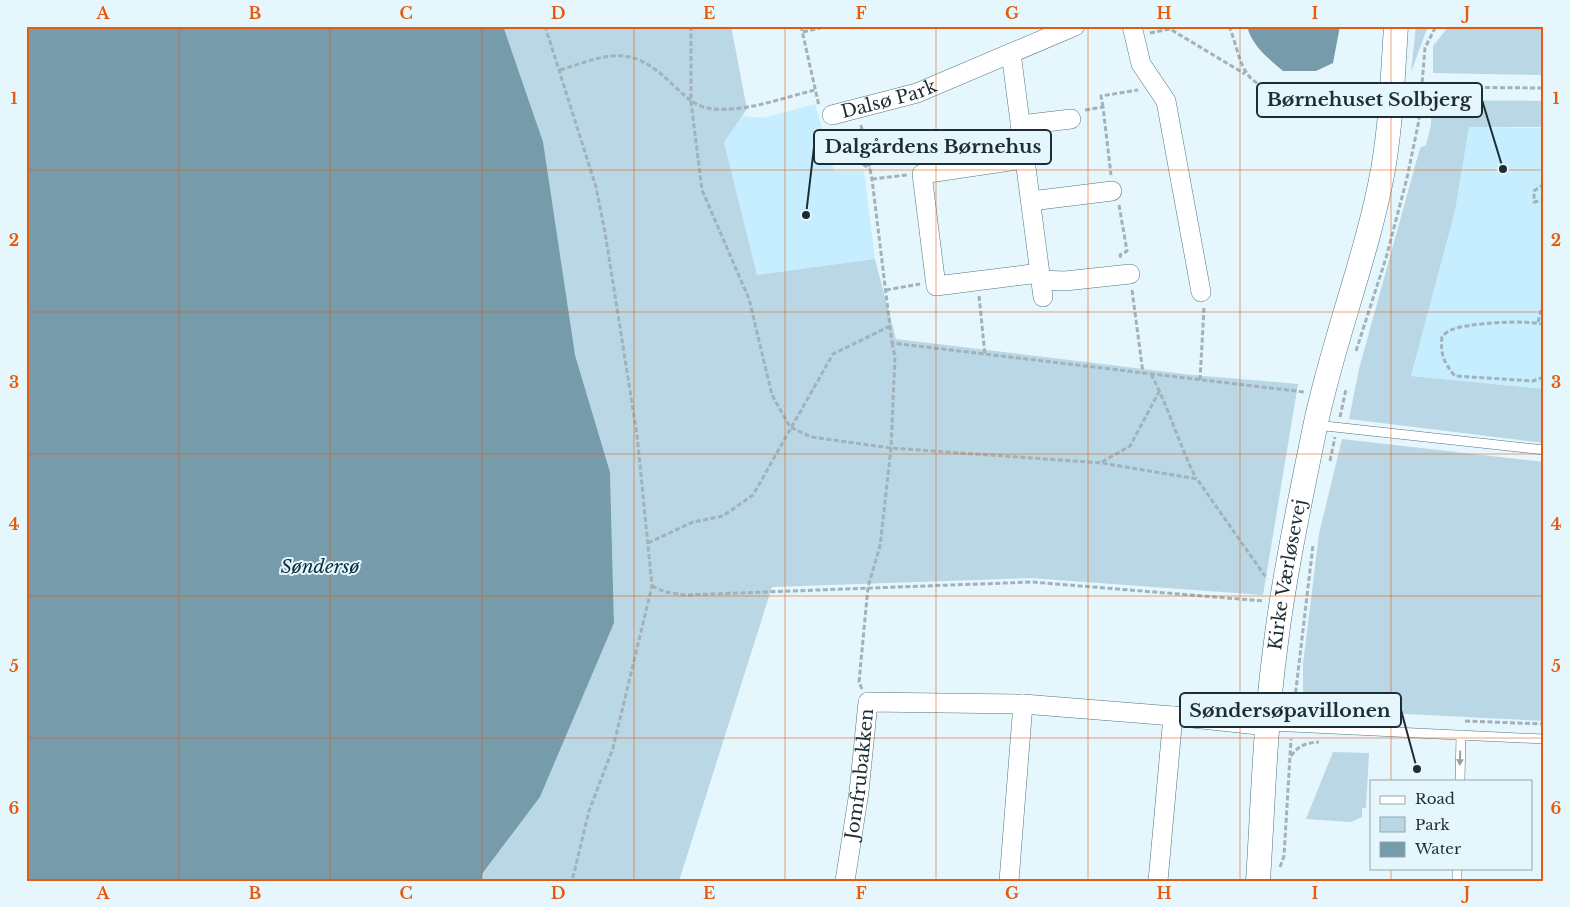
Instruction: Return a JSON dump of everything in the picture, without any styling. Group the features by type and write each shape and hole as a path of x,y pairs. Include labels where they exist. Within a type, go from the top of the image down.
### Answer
{"street":[{"name":"Dalsø Park","path":"827,116 858,110 917,94 1075,26"},
{"name":"Kirke Værløsevej","path":"1268,876 1268,726 1281,608 1326,426 1383,169 1396,26"},
{"name":"Kirke Værløsevej","path":"1375,205 1388,181 1401,129 1410,26"},
{"path":"1133,31 1141,64 1166,101 1200,292"},
{"path":"1011,53 1042,283"},
{"path":"1020,125 1071,119"},
{"path":"1025,159 922,174 936,286 978,280 1042,283 1130,274"},
{"path":"1031,201 1112,192"},
{"name":"Jomfrubakken","path":"845,881 859,792 868,702 1023,704 1174,716 1268,726"},
{"path":"1009,881 1023,704"},
{"path":"1158,881 1174,716"}],"lane":[{"path":"1326,426 1544,450"},
{"path":"1268,726 1544,739"},
{"path":"1460,780 1461,735"}],"path":[{"path":"544,26 560,70 596,187 605,232 637,435 652,586 612,748 589,811 572,881"},
{"path":"692,26 691,102 702,190 749,300 772,395 790,427 811,437 891,448 1102,463 1197,479"},
{"name":"Dalsø Park","path":"801,26 815,90 827,116"},
{"path":"802,32 828,26"},
{"path":"1229,26 1245,74"},
{"path":"1355,355 1386,258 1407,178 1419,120 1425,48 1436,26"},
{"path":"1133,31 1170,29 1245,74 1253,82 1264,86 1364,94 1378,98"},
{"path":"560,70 606,55 623,54 644,62 663,75 691,102 706,108 730,110 815,90"},
{"path":"1143,373 1130,274 1128,265 1122,263 1120,255 1126,251 1119,205 1112,192 1101,96 1156,87"},
{"path":"1410,87 1544,88"},
{"path":"1071,119 1077,110 1103,107"},
{"path":"858,110 871,169 895,356 891,448 880,546 868,587 859,682 868,702"},
{"path":"827,116 829,141 871,169"},
{"path":"872,179 922,174"},
{"path":"1544,184 1534,191 1534,202 1544,200"},
{"path":"978,280 985,355"},
{"path":"886,290 936,281"},
{"path":"1200,292 1204,308 1200,380"},
{"path":"1538,322 1544,300"},
{"path":"1544,325 1538,322 1503,322 1451,330 1442,337 1442,352 1447,367 1455,376 1533,381 1544,378"},
{"path":"648,543 693,522 723,516 743,504 753,495 790,427 802,410 834,354 890,326"},
{"path":"892,343 1305,392"},
{"path":"1151,374 1160,390 1184,455 1197,479 1268,581"},
{"path":"1329,466 1326,426 1348,382"},
{"path":"1102,463 1130,446 1160,390"},
{"path":"1293,715 1314,542"},
{"path":"652,586 665,592 686,595 1032,582 1268,602"},
{"path":"1295,696 1306,707 1340,717"},
{"path":"1268,876 1284,856 1290,756 1297,748 1305,744 1329,742"}],"shaded area":[{"path":"815,104 834,171 864,171 875,259 757,275 724,142 741,116 763,118"},
{"path":"1469,127 1544,128 1544,389 1411,376 1455,211"}],"green space":[{"path":"503,26 731,26 747,109 724,142 757,275 875,259 896,339 1192,375 1298,384 1263,595 1030,578 772,587 679,881 482,881 482,874 540,797 614,623 610,472 575,355"},
{"path":"1416,26 1428,26 1411,72"},
{"path":"1449,26 1544,26 1544,75 1433,73 1433,46"},
{"path":"1436,100 1544,101 1544,127 1469,127 1455,211 1411,376 1544,389 1544,443 1349,419 1359,369 1420,148 1426,145 1431,125 1431,105"},
{"path":"1342,439 1544,462 1544,721 1326,710 1303,697 1303,664 1319,534"},
{"path":"1333,752 1369,753 1366,808 1362,808 1362,817 1351,822 1306,819"}],"water":[{"name":"Søndersø","path":"26,26 503,26 543,142 575,355 610,472 614,623 540,797 482,874 482,881 26,881"},
{"path":"1247,26 1340,26 1333,63 1316,71 1283,71 1257,46"}],"place":[{"name":"Børnehuset Solbjerg","path":"1503,169"},
{"name":"Dalgårdens Børnehus","path":"806,215"},
{"name":"Søndersøpavillonen","path":"1417,769"}]}
